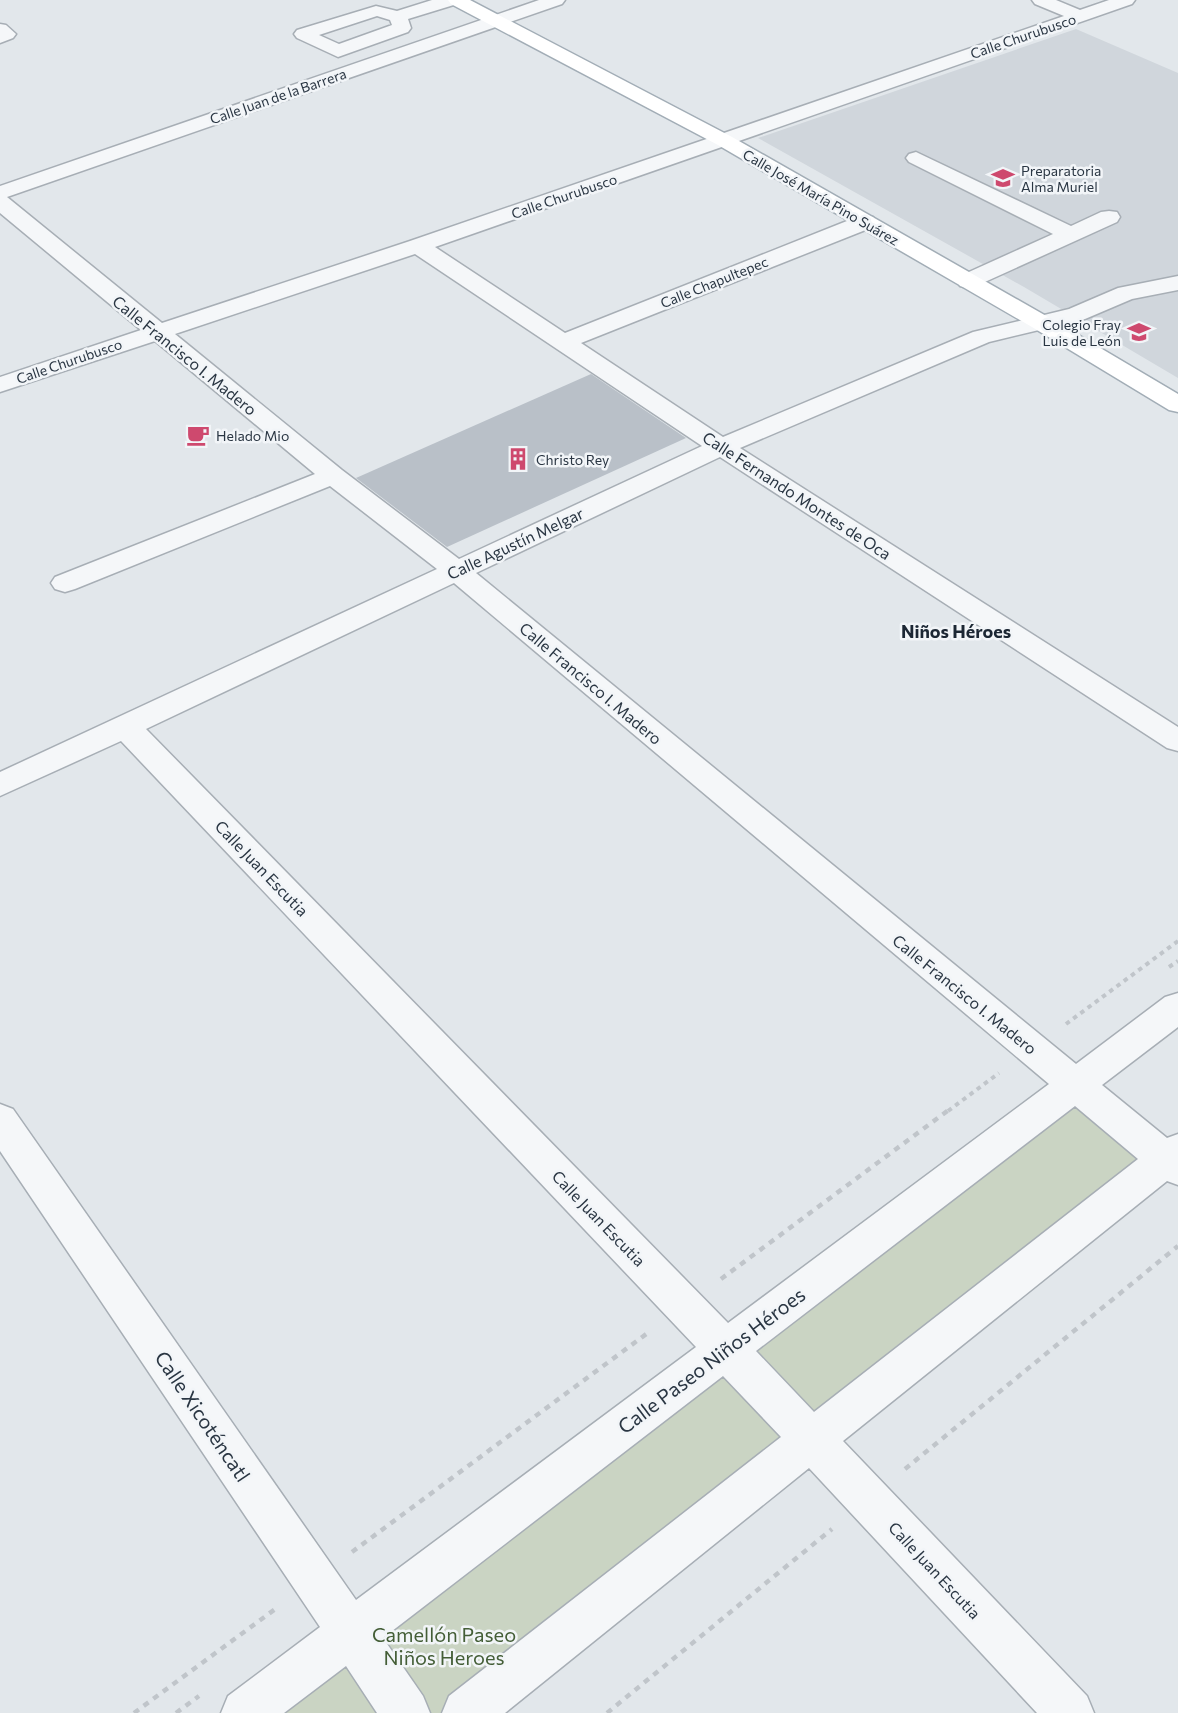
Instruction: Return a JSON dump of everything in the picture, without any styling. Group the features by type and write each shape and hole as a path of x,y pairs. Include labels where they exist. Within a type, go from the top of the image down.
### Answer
{"main road":[{"name":"Calle José María Pino Suárez","path":"457,0 724,141 1040,322 1178,405"}],"street":[{"path":"398,16 451,0"},
{"name":"Calle Juan de la Barrera","path":"0,193 556,0"},
{"path":"1041,0 1080,16"},
{"name":"Calle Churubusco","path":"0,385 418,246 1126,0"},
{"path":"0,29 7,34 0,38"},
{"path":"916,158 1070,234"},
{"name":"Calle Francisco I. Madero","path":"0,202 333,476 456,570 1075,1085 1174,1159"},
{"path":"968,281 1109,217"},
{"name":"Calle Chapultepec","path":"563,342 865,222"},
{"name":"Calle Fernando Montes de Oca","path":"418,246 721,447 1178,741"},
{"name":"Calle Agustín Melgar","path":"0,785 721,447 949,349 981,337 1077,314 1126,293 1178,284"},
{"path":"65,583 333,476"},
{"name":"Calle Juan Escutia","path":"125,726 726,1349 1070,1713"},
{"name":"Calle Paseo Niños Héroes","path":"244,1713 1178,1006"},
{"name":"Calle Xicoténcatl","path":"0,1120 406,1713"},
{"path":"466,1713 1174,1159"}],"shaded area":[{"name":"Preparatoria Alma Muriel","path":"1076,29 1178,73 1178,378 1024,287 758,138"}],"green space":[{"name":"Camellón Paseo Niños Heroes","path":"1075,1085 1166,1159 466,1713 245,1713"}],"building":[{"name":"Christo Rey","path":"591,374 686,438 447,547 356,478"}],"place":[{"name":"Preparatoria Alma Muriel","path":"1003,178"},
{"name":"Colegio Fray Luis de León","path":"1139,332"},
{"name":"Helado Mio","path":"198,435"},
{"name":"Christo Rey","path":"518,459"}],"district":[{"name":"Niños Héroes","path":"956,631"}]}
